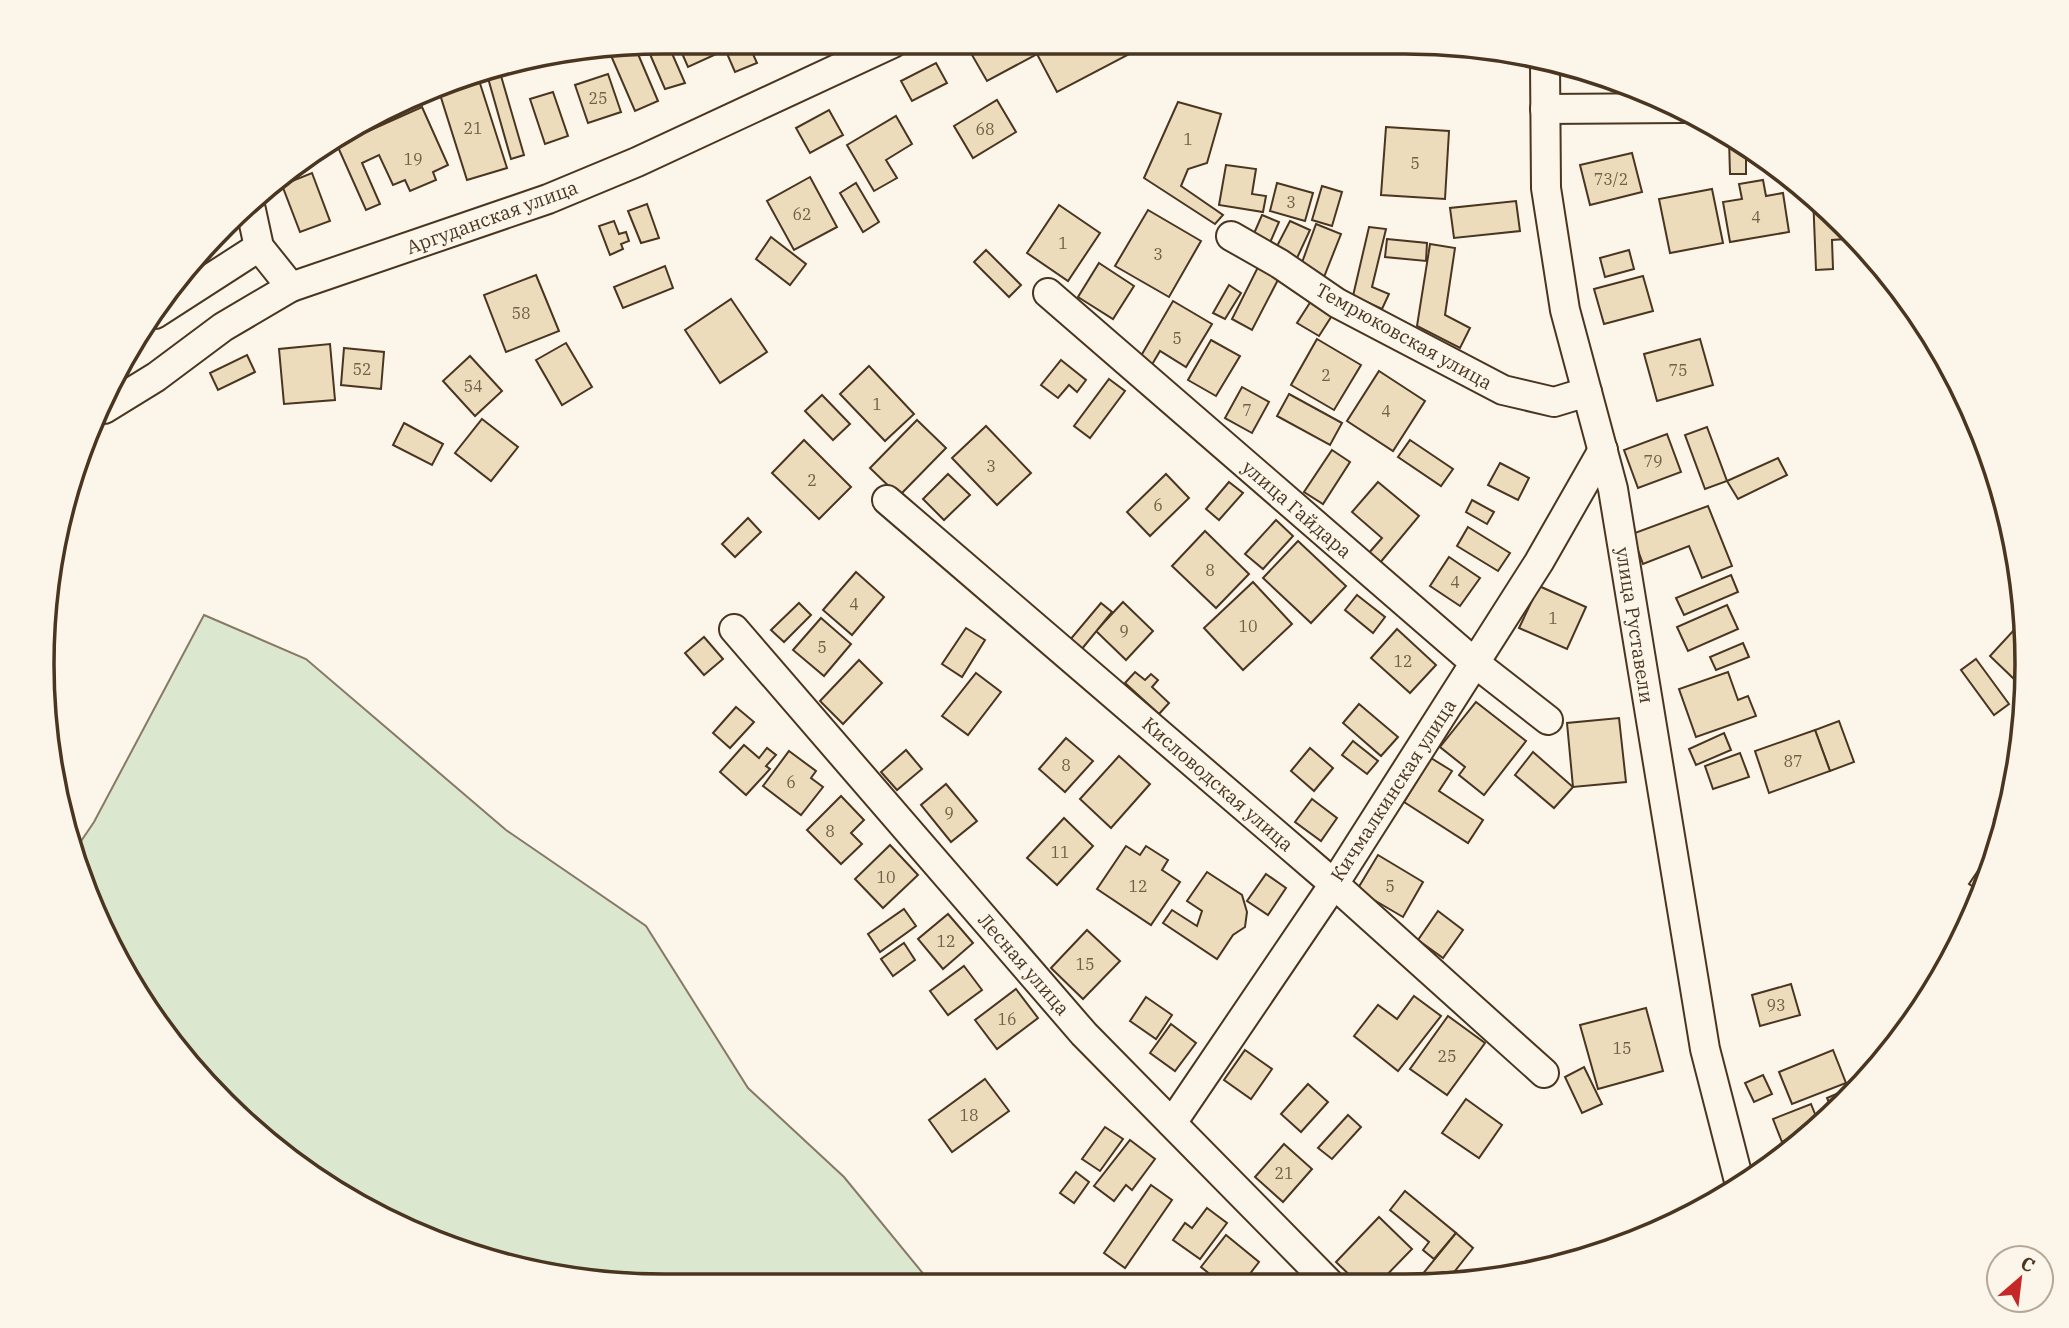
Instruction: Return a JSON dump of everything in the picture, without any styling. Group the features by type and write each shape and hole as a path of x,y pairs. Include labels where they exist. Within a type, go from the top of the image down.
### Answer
{"street":[{"name":"Аргуданская улица","path":"113,404 223,327 291,287 548,199 637,162 870,54"},
{"name":"улица Руставели","path":"1545,71 1546,188 1565,310 1613,489 1704,1049 1737,1175"},
{"path":"1545,108 1654,108"},
{"path":"252,215 260,247 291,287"},
{"name":"Темрюковская улица","path":"1231,236 1280,264 1337,303 1503,390 1527,398 1554,402 1587,392"},
{"path":"173,302 260,247"},
{"name":"улица Гайдара","path":"1048,293 1475,663 1548,720"},
{"name":"Кичмалкинская улица","path":"1172,1123 1334,884 1546,550 1602,450"},
{"name":"Кисловодская улица","path":"887,500 1334,884 1544,1073"},
{"name":"Лесная улица","path":"734,629 1084,1034 1320,1274"}],"green space":[{"path":"204,615 306,659 506,830 646,926 748,1088 844,1177 923,1274 664,1274 584,1269 506,1253 468,1241 394,1211 359,1192 293,1148 233,1095 180,1035 157,1003 117,934 87,860 81,841 94,822"}],"building":[{"path":"672,54 685,83 665,89 650,55"},
{"path":"682,54 716,54 688,67"},
{"path":"727,54 753,54 757,63 735,72"},
{"path":"974,54 1037,54 987,81"},
{"path":"1037,54 1129,54 1057,92"},
{"path":"639,55 658,101 635,111 612,57"},
{"path":"936,63 947,83 912,101 901,81"},
{"path":"608,74 621,112 588,123 575,85"},
{"path":"501,77 524,155 511,159 489,80"},
{"path":"480,83 507,168 467,180 441,97"},
{"path":"553,92 568,136 545,144 530,99"},
{"path":"997,100 1016,132 973,158 954,126"},
{"path":"1178,102 1221,114 1207,163 1188,169 1181,186 1223,215 1215,224 1144,178"},
{"path":"422,107 448,165 433,172 436,180 410,191 405,180 393,185 379,155 362,163 380,204 366,210 339,149 368,131"},
{"path":"829,110 843,135 810,153 796,128"},
{"path":"896,116 912,144 886,160 897,178 874,191 847,145"},
{"path":"1386,127 1449,131 1445,199 1381,195"},
{"path":"1729,148 1746,158 1746,174 1730,174"},
{"path":"1632,153 1642,192 1590,205 1580,165"},
{"path":"1226,165 1256,169 1252,194 1266,196 1263,212 1219,205"},
{"path":"312,173 330,221 300,232 283,188 292,181"},
{"path":"810,177 837,227 794,250 767,201"},
{"path":"1763,180 1766,196 1783,193 1789,232 1730,242 1723,202 1742,199 1739,184"},
{"path":"856,183 879,222 863,232 840,193"},
{"path":"1277,183 1313,193 1305,221 1270,211"},
{"path":"1322,186 1342,192 1332,226 1312,220"},
{"path":"1712,189 1723,243 1670,253 1659,199"},
{"path":"1516,201 1520,231 1454,238 1450,208"},
{"path":"647,204 659,238 641,243 628,211"},
{"path":"1059,205 1100,233 1068,281 1027,253"},
{"path":"1148,210 1201,241 1169,297 1115,266"},
{"path":"1814,212 1842,239 1832,240 1833,269 1816,270"},
{"path":"1262,215 1279,222 1269,245 1252,238"},
{"path":"614,221 619,234 626,232 629,241 621,244 623,249 610,255 599,226"},
{"path":"1290,221 1310,230 1297,258 1276,248"},
{"path":"1316,224 1341,234 1324,277 1300,268"},
{"path":"1369,227 1386,229 1372,287 1389,294 1382,309 1353,296"},
{"path":"771,237 806,264 790,285 756,259"},
{"path":"1387,239 1427,243 1426,261 1385,257"},
{"path":"1430,244 1455,248 1445,315 1470,328 1460,348 1417,326"},
{"path":"986,250 1021,285 1009,297 974,262"},
{"path":"1629,250 1634,269 1605,277 1600,258"},
{"path":"1099,263 1134,286 1113,319 1078,297"},
{"path":"1259,265 1280,276 1252,330 1232,319"},
{"path":"665,266 673,288 623,308 614,287"},
{"path":"536,275 559,331 506,352 484,295"},
{"path":"1643,276 1653,311 1604,324 1594,289"},
{"path":"1229,285 1241,293 1225,319 1213,313"},
{"path":"731,299 767,352 720,383 685,330"},
{"path":"1173,301 1212,324 1186,367 1160,351 1150,368 1138,361"},
{"path":"1311,301 1333,314 1319,336 1297,323"},
{"path":"1317,339 1361,365 1334,410 1291,385"},
{"path":"1700,339 1713,385 1657,401 1644,354"},
{"path":"1211,340 1240,356 1216,396 1188,380"},
{"path":"566,343 592,387 562,405 536,360"},
{"path":"330,344 335,400 284,404 279,349"},
{"path":"344,348 384,352 381,389 341,385"},
{"path":"247,355 255,372 218,390 210,373"},
{"path":"470,356 502,391 475,416 443,381"},
{"path":"1061,360 1086,380 1077,392 1069,385 1058,398 1041,385"},
{"path":"869,366 914,414 885,441 840,394"},
{"path":"1379,371 1425,401 1393,451 1347,421"},
{"path":"1109,379 1125,391 1090,438 1074,426"},
{"path":"1242,387 1269,402 1252,433 1225,418"},
{"path":"1289,394 1342,423 1330,445 1277,416"},
{"path":"822,395 850,424 833,440 805,411"},
{"path":"482,419 518,447 491,481 455,453"},
{"path":"917,420 946,448 899,496 870,468"},
{"path":"404,423 443,444 432,465 393,445"},
{"path":"986,426 1031,473 997,505 952,458"},
{"path":"1707,427 1727,481 1705,489 1685,435"},
{"path":"1667,434 1681,472 1638,488 1624,450"},
{"path":"804,440 851,487 819,519 772,473"},
{"path":"1410,440 1453,469 1441,486 1398,457"},
{"path":"1332,450 1350,462 1323,504 1304,492"},
{"path":"1778,458 1787,475 1738,499 1727,481"},
{"path":"1500,463 1529,478 1518,500 1488,485"},
{"path":"948,474 970,495 944,520 923,499"},
{"path":"1166,474 1189,498 1150,536 1127,512"},
{"path":"1229,482 1243,493 1219,520 1206,509"},
{"path":"1378,482 1419,516 1379,564 1368,554 1382,538 1352,512"},
{"path":"1472,500 1494,512 1487,524 1466,512"},
{"path":"1708,506 1732,566 1702,578 1689,546 1643,564 1632,534"},
{"path":"748,518 761,532 735,557 722,544"},
{"path":"1276,520 1293,536 1263,569 1245,554"},
{"path":"1468,527 1510,553 1498,571 1457,546"},
{"path":"1205,531 1249,574 1216,608 1172,566"},
{"path":"1298,541 1346,586 1311,623 1263,578"},
{"path":"1449,557 1480,578 1460,606 1430,586"},
{"path":"856,572 884,597 852,635 823,610"},
{"path":"1731,575 1738,592 1684,615 1676,598"},
{"path":"1253,582 1292,624 1243,670 1204,628"},
{"path":"1539,586 1586,607 1567,649 1519,628"},
{"path":"1357,595 1385,617 1373,633 1345,610"},
{"path":"1123,602 1153,631 1126,660 1096,631"},
{"path":"799,603 811,615 784,642 771,630"},
{"path":"1101,603 1112,612 1081,650 1069,641"},
{"path":"1727,605 1738,629 1688,651 1677,627"},
{"path":"821,618 851,644 824,676 793,650"},
{"path":"966,628 985,640 962,677 942,664"},
{"path":"1397,629 1436,665 1410,693 1371,658"},
{"path":"2013,631 2014,679 1990,656"},
{"path":"704,637 723,659 704,675 685,653"},
{"path":"1743,643 1749,657 1716,670 1710,657"},
{"path":"1976,659 2009,704 1994,715 1961,670"},
{"path":"859,660 882,683 843,724 820,701"},
{"path":"1135,672 1145,680 1151,674 1158,680 1152,687 1169,703 1159,714 1125,683"},
{"path":"1728,672 1738,700 1748,696 1756,716 1696,737 1679,689"},
{"path":"976,673 1001,692 968,735 942,716"},
{"path":"1476,702 1526,741 1484,795 1459,775 1465,767 1440,747"},
{"path":"1359,704 1398,737 1381,756 1343,723"},
{"path":"736,707 754,722 730,748 713,733"},
{"path":"1619,718 1626,782 1573,787 1567,723"},
{"path":"1839,721 1854,762 1830,771 1815,730"},
{"path":"1815,730 1830,771 1769,793 1755,751"},
{"path":"1724,733 1731,750 1696,765 1689,749"},
{"path":"1066,738 1093,761 1065,792 1039,769"},
{"path":"1353,741 1378,761 1367,774 1342,755"},
{"path":"744,745 759,758 767,748 776,755 766,766 770,769 746,795 720,772"},
{"path":"1310,748 1333,768 1314,791 1291,771"},
{"path":"906,750 922,769 897,790 881,772"},
{"path":"789,751 816,771 811,778 823,787 801,815 763,786"},
{"path":"1533,752 1573,787 1554,808 1515,775"},
{"path":"1740,753 1749,777 1713,789 1705,766"},
{"path":"1119,756 1150,784 1111,828 1080,799"},
{"path":"1431,758 1452,771 1439,791 1483,820 1468,843 1404,802"},
{"path":"946,784 977,821 951,842 921,805"},
{"path":"841,796 864,820 851,833 862,844 841,864 807,830"},
{"path":"1312,799 1337,818 1321,841 1295,822"},
{"path":"1064,818 1093,846 1057,885 1027,858"},
{"path":"890,845 918,875 883,908 855,879"},
{"path":"1126,846 1140,855 1146,846 1168,860 1162,870 1180,882 1151,925 1097,889"},
{"path":"1378,855 1423,882 1403,917 1357,890"},
{"path":"1207,872 1242,895 1247,912 1245,927 1233,935 1217,959 1163,923 1172,910 1197,926 1202,911 1187,901"},
{"path":"1266,874 1286,888 1268,915 1247,901"},
{"path":"904,909 916,926 880,952 868,934"},
{"path":"1438,911 1463,930 1443,958 1418,940"},
{"path":"948,914 973,943 943,969 918,939"},
{"path":"1087,930 1120,961 1083,999 1051,968"},
{"path":"904,943 915,960 893,976 881,959"},
{"path":"964,966 982,990 948,1015 930,991"},
{"path":"1791,984 1800,1015 1760,1026 1752,995"},
{"path":"1016,989 1038,1018 997,1049 975,1020"},
{"path":"1414,996 1441,1016 1398,1071 1354,1036 1378,1005 1397,1019"},
{"path":"1146,997 1172,1015 1156,1039 1130,1021"},
{"path":"1646,1008 1663,1071 1598,1089 1580,1025"},
{"path":"1448,1016 1485,1043 1447,1095 1410,1069"},
{"path":"1171,1024 1196,1043 1175,1071 1150,1053"},
{"path":"1245,1050 1272,1069 1251,1099 1224,1080"},
{"path":"1833,1050 1846,1083 1792,1104 1779,1072"},
{"path":"1584,1067 1602,1104 1582,1113 1565,1077"},
{"path":"1763,1075 1772,1094 1754,1102 1745,1083"},
{"path":"985,1079 1009,1111 952,1152 929,1120"},
{"path":"1308,1084 1328,1102 1301,1132 1281,1114"},
{"path":"1466,1099 1502,1125 1479,1158 1442,1133"},
{"path":"1811,1104 1815,1114 1782,1142 1773,1119"},
{"path":"1348,1115 1361,1127 1332,1159 1318,1148"},
{"path":"1105,1127 1123,1139 1100,1171 1082,1159"},
{"path":"1130,1140 1155,1159 1132,1190 1126,1185 1114,1201 1094,1186"},
{"path":"1284,1144 1312,1169 1283,1202 1255,1177"},
{"path":"1076,1172 1089,1182 1074,1203 1060,1193"},
{"path":"1151,1185 1172,1200 1125,1268 1104,1253"},
{"path":"1405,1191 1456,1233 1434,1259 1423,1250 1429,1242 1390,1210"},
{"path":"1207,1208 1227,1223 1200,1259 1173,1240 1185,1223 1192,1228"},
{"path":"1379,1217 1412,1249 1388,1274 1349,1274 1336,1262"},
{"path":"1456,1233 1473,1248 1455,1271 1423,1273"},
{"path":"1226,1235 1259,1262 1250,1274 1210,1274 1201,1267"}]}
